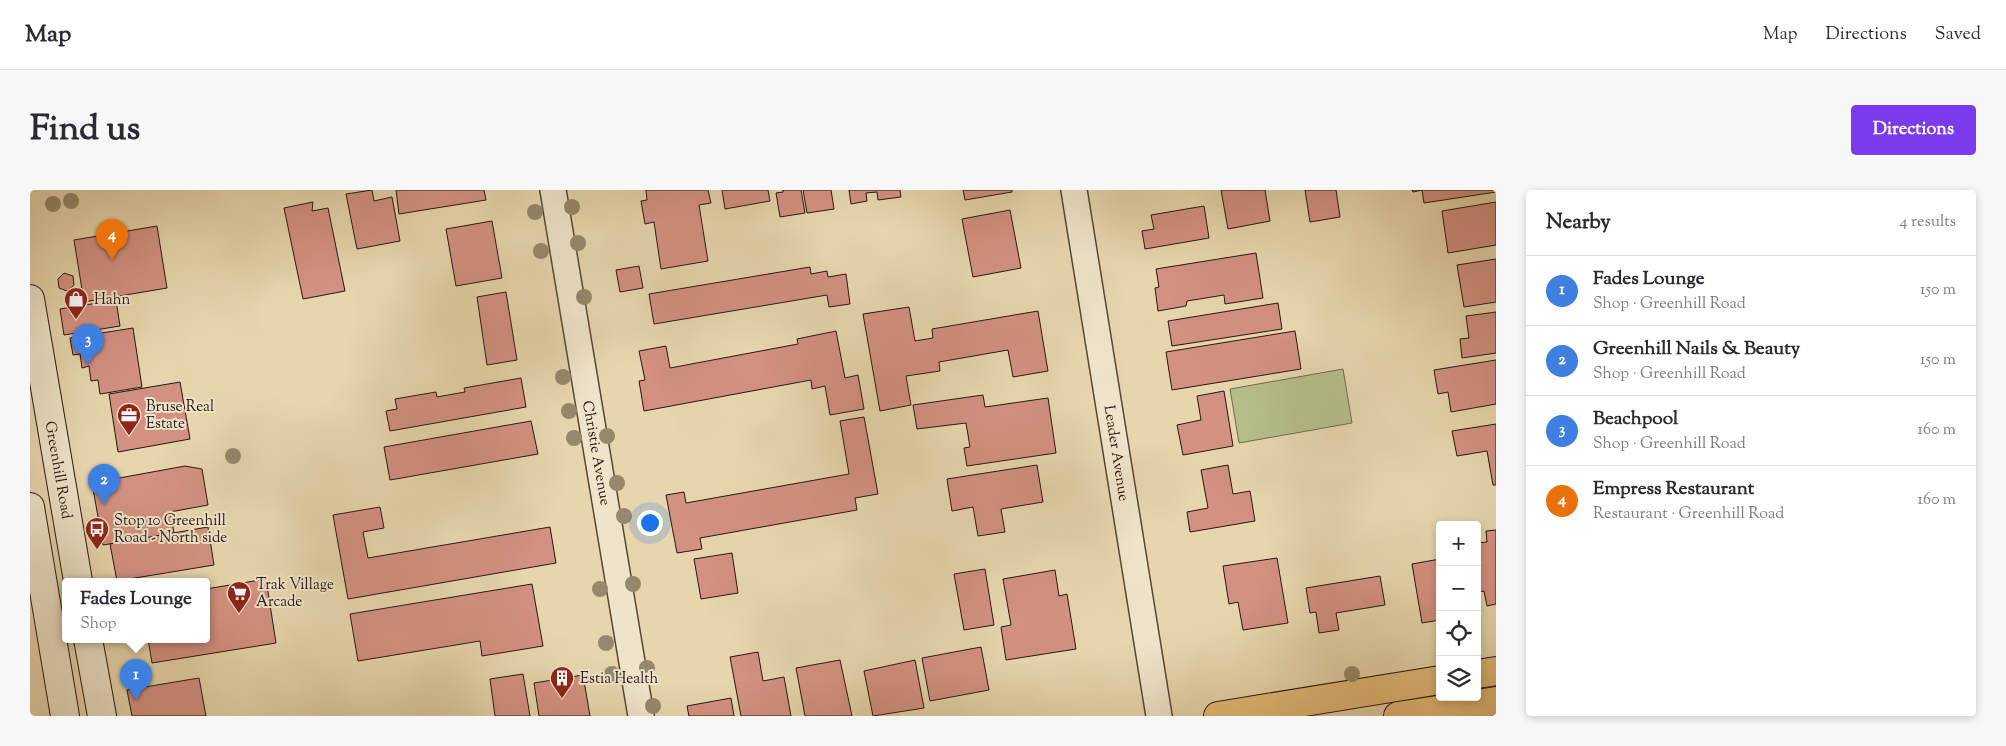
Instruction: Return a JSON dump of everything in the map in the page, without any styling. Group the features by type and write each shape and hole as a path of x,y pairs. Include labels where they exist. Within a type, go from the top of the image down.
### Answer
{"highway":[{"path":"1481,673 1496,671"},
{"path":"1218,716 1436,681"},
{"path":"1398,716 1496,701"}],"main road":[{"name":"Greenhill Road","path":"30,299 32,329 77,578"},
{"path":"30,507 65,716"},
{"path":"89,643 102,716"}],"street":[{"name":"Christie Avenue","path":"553,190 641,716"},
{"name":"Leader Avenue","path":"1074,190 1159,716"}],"green space":[{"path":"1343,369 1352,423 1239,443 1230,389"}],"building":[{"path":"372,190 374,201 392,197 400,241 357,249 346,194"},
{"path":"396,190 484,190 486,200 399,214"},
{"path":"646,190 708,190 711,203 699,205 708,261 661,269 654,222 645,224 641,201 647,200"},
{"path":"722,190 768,190 770,201 725,209"},
{"path":"783,190 801,190 805,213 780,217 776,193 783,192"},
{"path":"803,190 831,190 834,209 807,213"},
{"path":"849,190 900,190 901,197 878,200 877,192 866,193 867,201 851,204"},
{"path":"963,190 1012,190 1012,192 965,200"},
{"path":"1221,190 1265,190 1270,221 1228,229"},
{"path":"1305,190 1336,190 1340,217 1310,222"},
{"path":"1422,190 1496,190 1496,192 1424,203"},
{"path":"313,202 312,211 328,208 345,291 303,299 284,208"},
{"path":"1496,202 1496,245 1448,253 1442,211"},
{"path":"1204,206 1209,238 1145,249 1142,231 1154,229 1151,215"},
{"path":"1010,210 1021,268 973,277 962,219"},
{"path":"492,221 502,278 456,286 446,229"},
{"path":"157,226 167,288 84,302 74,240"},
{"path":"1256,253 1263,298 1225,304 1224,295 1187,301 1186,306 1158,311 1155,288 1159,287 1156,269"},
{"path":"1496,259 1496,302 1464,307 1457,265"},
{"path":"639,266 643,288 620,292 616,270"},
{"path":"810,267 811,274 827,271 828,277 846,274 850,304 829,307 827,295 654,324 649,294"},
{"path":"64,273 73,276 74,285 67,291 59,288 58,279"},
{"path":"506,292 517,360 487,365 477,297"},
{"path":"116,300 120,326 64,335 60,309"},
{"path":"1278,303 1282,329 1172,346 1168,321"},
{"path":"909,307 915,341 933,338 932,329 1038,311 1048,371 1013,377 1008,350 939,362 940,371 906,376 911,405 880,411 863,314"},
{"path":"1496,312 1496,353 1462,358 1460,339 1469,338 1466,316"},
{"path":"133,328 142,387 100,394 98,380 91,381 89,366 82,368 80,354 73,355 70,338"},
{"path":"836,331 845,378 858,375 864,409 830,415 825,386 812,389 811,380 644,411 639,381 645,380 639,351 666,346 670,368 798,344 797,339"},
{"path":"1295,331 1301,369 1172,390 1166,352"},
{"path":"1496,360 1496,404 1451,412 1448,392 1438,394 1434,370"},
{"path":"521,378 526,407 390,431 386,411 397,409 395,399 436,392 437,397 465,392 464,388"},
{"path":"180,382 190,439 118,452 109,394"},
{"path":"1224,391 1233,446 1183,455 1177,425 1201,420 1197,396"},
{"path":"983,395 985,407 1048,398 1056,453 967,466 964,448 970,447 966,423 917,429 913,405"},
{"path":"864,417 878,494 855,498 857,510 700,538 702,549 677,553 666,495 684,492 686,503 849,474 840,421"},
{"path":"531,421 538,454 390,480 384,447"},
{"path":"1496,424 1496,485 1493,485 1487,451 1457,456 1452,431"},
{"path":"1037,465 1043,502 1001,509 1005,532 978,536 973,507 952,511 947,479"},
{"path":"1228,465 1233,494 1250,491 1255,521 1190,532 1187,512 1208,508 1201,470"},
{"path":"185,466 202,469 208,505 170,512 174,533 103,545 92,483"},
{"path":"380,507 384,528 363,532 368,558 550,527 556,563 348,599 333,515"},
{"path":"208,527 214,565 135,578 116,578 110,544"},
{"path":"1496,530 1496,604 1487,606 1484,591 1481,592 1481,543 1487,542 1486,531"},
{"path":"732,553 738,593 701,599 694,559"},
{"path":"1277,558 1288,623 1243,630 1238,602 1229,604 1223,566"},
{"path":"1436,560 1436,621 1422,623 1412,564"},
{"path":"985,569 994,625 964,630 954,574"},
{"path":"1055,570 1059,596 1067,594 1076,649 1006,660 1001,627 1011,625 1003,579"},
{"path":"1380,576 1385,605 1336,613 1339,630 1319,633 1316,612 1310,613 1306,588"},
{"name":"Trak Village Arcade","path":"266,579 276,643 152,663 149,643 210,643 210,588"},
{"path":"532,584 543,646 482,656 480,641 358,661 350,614"},
{"path":"981,647 989,690 930,701 922,658"},
{"path":"758,652 763,681 784,677 791,716 741,716 730,657"},
{"path":"840,660 852,716 805,716 796,668"},
{"path":"915,660 924,708 873,716 864,671"},
{"path":"523,674 530,716 495,716 490,679"},
{"name":"Estia Health","path":"583,675 590,716 539,716 534,683"},
{"path":"199,678 206,716 132,716 127,690"},
{"path":"731,698 734,716 689,716 687,706"}],"place":[{"name":"Empress Restaurant","path":"112,260"},
{"name":"Hahn","path":"76,320"},
{"name":"Beachpool","path":"88,365"},
{"name":"Bruse Real Estate","path":"129,436"},
{"name":"Greenhill Nails & Beauty","path":"104,505"},
{"name":"Stop 10 Greenhill Road - North side","path":"97,550"},
{"name":"Trak Village Arcade","path":"239,614"},
{"name":"Estia Health","path":"562,699"},
{"name":"Fades Lounge","path":"136,700"}]}
